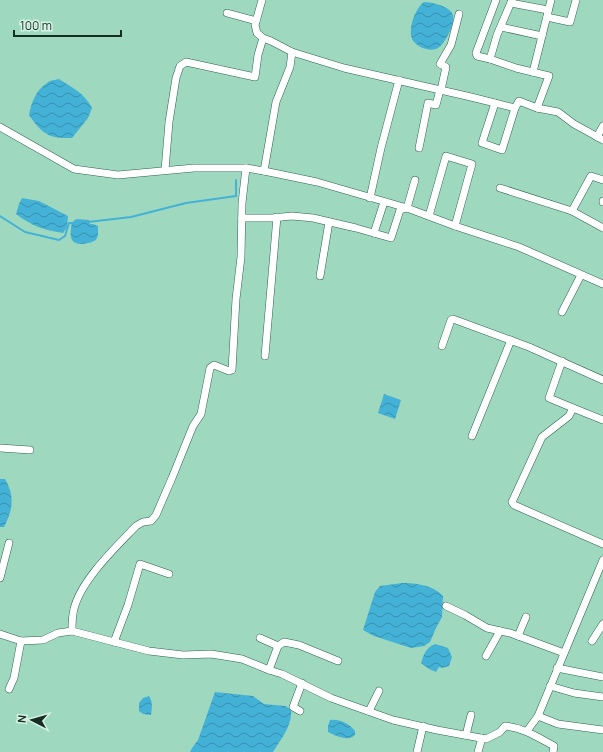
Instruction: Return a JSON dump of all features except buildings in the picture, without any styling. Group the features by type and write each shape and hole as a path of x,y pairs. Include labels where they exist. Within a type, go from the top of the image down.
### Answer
{"street":[{"path":"262,0 255,24 257,33 263,38 292,52 344,68 515,108"},
{"path":"496,0 476,56 550,76 537,108"},
{"path":"533,72 551,0"},
{"path":"490,59 501,27 512,2 548,13 570,22 576,0"},
{"path":"227,13 256,21"},
{"path":"419,148 428,103 436,105 441,90 446,66 440,64 451,45 459,14"},
{"path":"501,27 542,36"},
{"path":"165,170 169,122 176,78 180,66 186,62 255,76 258,55 263,38"},
{"path":"264,170 276,102 290,67 292,52"},
{"path":"370,198 381,148 399,80"},
{"path":"494,103 482,143 502,150 518,101 537,108 558,112 574,124 600,139 603,126"},
{"path":"0,127 74,169 118,175 194,168 246,168 264,170 317,182 407,208 518,247 603,284"},
{"path":"429,216 446,156 472,164 455,226"},
{"path":"72,631 74,609 83,588 105,558 136,526 143,522 151,521 156,515 193,426 201,414 210,368 214,366 229,371 232,370 246,168"},
{"path":"572,211 591,176 603,180"},
{"path":"407,208 415,180"},
{"path":"500,188 572,211 603,228"},
{"path":"374,233 384,202"},
{"path":"242,218 292,216 329,222 391,238 400,210 407,208"},
{"path":"265,356 277,217"},
{"path":"320,276 329,222"},
{"path":"562,312 580,275"},
{"path":"442,346 451,320 453,319 512,340 603,380"},
{"path":"472,436 512,340"},
{"path":"562,361 549,398 603,420"},
{"path":"573,408 569,416 542,437 512,504 603,544"},
{"path":"0,448 30,450"},
{"path":"0,578 9,543"},
{"path":"527,731 538,716 603,560"},
{"path":"114,642 128,605 140,564 169,574"},
{"path":"446,606 470,617 487,628 518,636 564,653"},
{"path":"518,636 526,617"},
{"path":"592,641 603,624"},
{"path":"0,634 21,641 43,640 58,633 72,631 150,652 184,655 210,654 242,659 282,674 331,698 393,720 486,739 500,732 505,726 515,727 527,731 554,746 553,752"},
{"path":"486,656 500,631"},
{"path":"260,638 278,646"},
{"path":"9,689 14,678 21,641"},
{"path":"269,670 278,646 284,642 299,646 338,662"},
{"path":"557,668 603,677"},
{"path":"300,711 293,707 302,683"},
{"path":"550,686 574,693 603,697"},
{"path":"369,711 379,690"},
{"path":"466,735 471,715"},
{"path":"538,716 558,724 603,730"},
{"path":"417,752 423,726"},
{"path":"478,752 482,738"}],"water":[{"path":"424,2 447,8 452,13 453,17 452,27 447,37 441,46 435,49 423,48 412,39 412,21 417,10"},
{"path":"59,79 82,95 92,108 88,118 72,138 57,138 47,134 38,127 29,115 33,101 40,89 50,81"},
{"path":"22,198 39,201 68,216 67,227 63,233 38,227 27,222 16,214"},
{"path":"77,219 89,220 90,224 98,226 98,235 96,240 90,243 80,244 72,240 71,226"},
{"path":"384,394 401,400 395,419 378,413"},
{"path":"0,479 5,479 8,485 12,503 4,527 0,527"},
{"path":"413,583 429,587 439,592 443,596 442,617 430,642 424,646 411,648 374,636 363,630 375,592 380,586"},
{"path":"435,644 448,648 452,657 449,666 442,668 439,667 436,672 421,663 426,651 429,647"},
{"path":"215,692 253,696 264,704 285,706 291,709 288,726 273,752 190,752 198,740"},
{"path":"149,696 152,703 151,715 143,714 139,711 139,703 143,698"},
{"path":"330,720 337,720 347,724 355,731 355,735 345,738 338,737 328,732"}],"waterway":[{"path":"88,222 131,217 186,203 236,196 236,180"},
{"path":"0,216 25,232 59,240 65,236 69,223 73,223"}]}
